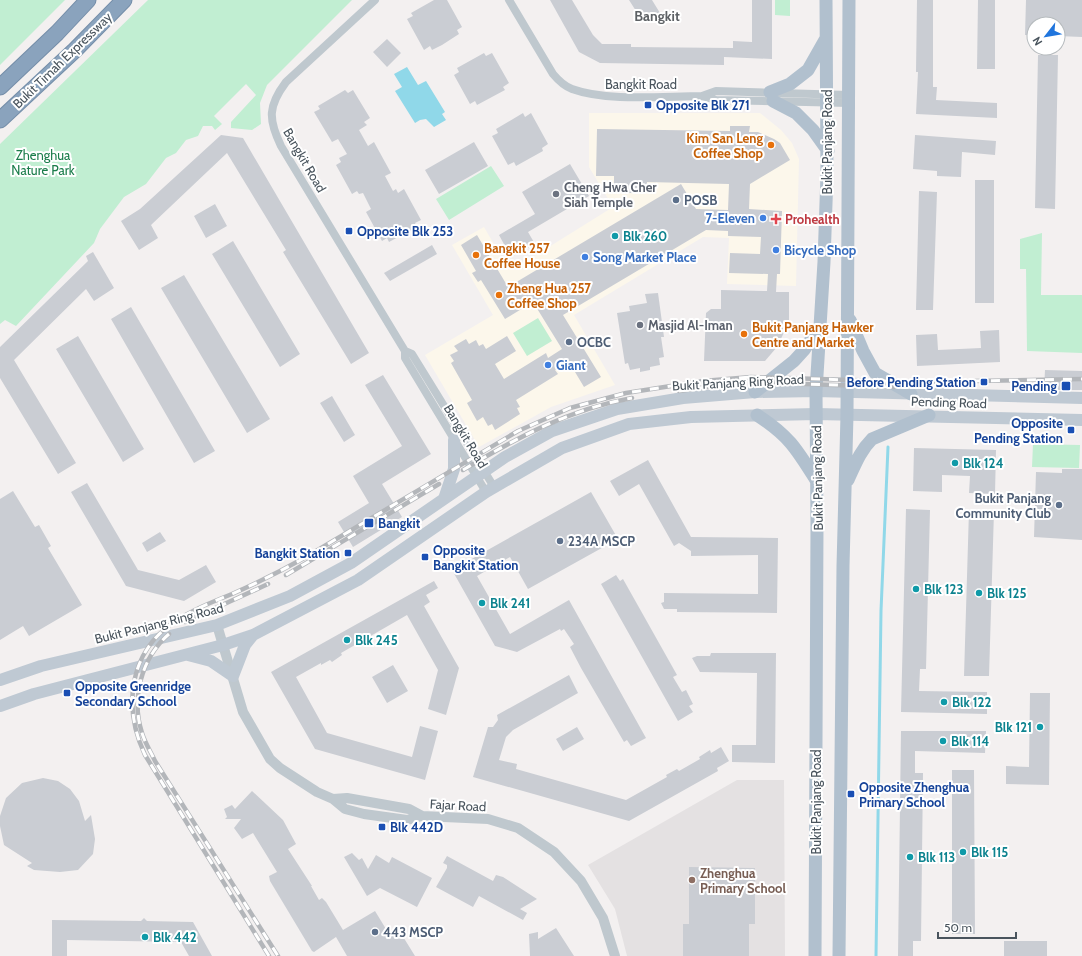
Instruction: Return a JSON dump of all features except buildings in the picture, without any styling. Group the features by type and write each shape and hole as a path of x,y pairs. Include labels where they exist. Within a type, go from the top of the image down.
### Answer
{"highway":[{"name":"Bukit Timah Expressway","path":"0,87 57,33 88,0"},
{"name":"Bukit Timah Expressway","path":"0,120 75,50 124,0"}],"main road":[{"name":"Bukit Panjang Road","path":"815,956 818,526 816,480 816,391 818,328 824,262 828,151 826,0"},
{"name":"Bukit Panjang Road","path":"839,956 847,415 849,0"},
{"path":"826,39 808,70 772,97 796,114 813,130 828,151"},
{"path":"848,315 863,352 875,373 910,394"},
{"path":"755,392 794,361 804,350 818,328"},
{"name":"Bukit Panjang Ring Road","path":"0,680 41,666 217,624 290,596 351,564 480,474 552,431 617,409 683,398 755,392 847,392"},
{"name":"Pending Road","path":"847,392 1082,398"},
{"path":"0,706 34,694 223,645 253,635 358,580 490,490 562,448 629,424 691,417 816,414"},
{"name":"Pending Road","path":"816,414 929,415 1082,420"},
{"path":"757,415 779,430 792,442 816,480"},
{"path":"845,488 857,459 865,446 872,439 929,415"},
{"path":"444,499 454,469 454,440"},
{"path":"185,654 211,662 233,676 245,645 253,635"}],"street":[{"name":"Bangkit Road","path":"376,0 286,82 272,108 271,119 274,131 282,146 405,351 412,354 490,490"},
{"name":"Bangkit Road","path":"509,0 553,74 562,84 572,89 601,96 702,96 716,91 772,97 849,99"},
{"name":"Bangkit Road","path":"405,351 404,358 454,440 480,474"},
{"name":"Fajar Road","path":"217,624 243,712 270,759 293,777 317,792 333,799 347,798 409,809 422,816 488,819 518,828 554,852 581,881 603,918 616,956"}],"shaded area":[{"path":"589,113 760,113 781,130 792,143 799,159 796,286 727,284 729,238 703,237 574,315 615,385 551,407 479,447 425,355 493,315 452,245 484,227 505,263 520,265 613,207 589,167"},
{"name":"Zhenghua Primary School","path":"737,780 784,780 785,956 627,956 615,909 588,865"}],"green space":[{"path":"0,0 65,0 0,65"},
{"name":"Zhenghua Nature Park","path":"148,0 352,0 267,85 260,103 261,124 252,130 231,128 231,122 256,95 246,84 214,116 222,124 215,130 212,126 203,126 198,136 186,140 176,153 166,158 146,184 124,197 100,229 94,243 16,326 5,320 0,324 0,144"},
{"path":"775,0 790,0 790,16 775,15"},
{"path":"491,166 504,186 449,220 436,199"},
{"path":"1042,233 1041,295 1082,295 1082,353 1027,351 1026,269 1020,269 1020,239"},
{"path":"538,318 552,341 527,356 513,333"},
{"path":"1033,444 1080,445 1079,468 1032,467"}],"water":[{"path":"407,67 418,85 426,81 445,112 442,114 446,120 434,127 426,119 415,123 395,91 402,87 394,74"}],"waterway":[{"path":"876,956 881,611 888,447"}],"railway":[{"path":"269,956 145,755 138,737 132,700 134,682 139,665 147,649 159,635 174,622 195,610 260,581 306,557 518,431 570,408 626,393 703,381 751,377 916,382 1082,379"},
{"path":"775,383 894,387"},
{"path":"679,391 715,386"},
{"path":"463,470 523,436 565,417 587,409 632,398"},
{"path":"286,575 439,484"},
{"path":"185,622 268,584"},
{"path":"169,634 151,655 141,680 138,693 138,707 142,733 155,761 278,956"}],"place":[{"name":"Opposite Blk 271","path":"648,105"},
{"name":"Kim San Leng Coffee Shop","path":"771,145"},
{"name":"Cheng Hwa Cher Siah Temple","path":"556,194"},
{"name":"POSB","path":"676,200"},
{"name":"7-Eleven","path":"763,218"},
{"name":"Prohealth","path":"776,219"},
{"name":"Opposite Blk 253","path":"349,231"},
{"name":"Blk 260","path":"615,236"},
{"name":"Bicycle Shop","path":"776,250"},
{"name":"Bangkit 257 Coffee House","path":"476,255"},
{"name":"Song Market Place","path":"585,257"},
{"name":"Zheng Hua 257 Coffee Shop","path":"499,295"},
{"name":"Masjid Al-Iman","path":"640,325"},
{"name":"Bukit Panjang Hawker Centre and Market","path":"744,334"},
{"name":"OCBC","path":"569,342"},
{"name":"Giant","path":"548,365"},
{"name":"Before Pending Station","path":"984,382"},
{"name":"Pending","path":"1066,386"},
{"name":"Opposite Pending Station","path":"1071,430"},
{"name":"Blk 124","path":"955,463"},
{"name":"Bukit Panjang Community Club","path":"1059,505"},
{"name":"Bangkit","path":"369,523"},
{"name":"234A MSCP","path":"560,541"},
{"name":"Bangkit Station","path":"348,553"},
{"name":"Opposite Bangkit Station","path":"425,557"},
{"name":"Blk 123","path":"916,589"},
{"name":"Blk 125","path":"979,593"},
{"name":"Blk 241","path":"482,603"},
{"name":"Blk 245","path":"347,640"},
{"name":"Opposite Greenridge Secondary School","path":"67,693"},
{"name":"Blk 122","path":"944,702"},
{"name":"Blk 121","path":"1040,727"},
{"name":"Blk 114","path":"943,741"},
{"name":"Opposite Zhenghua Primary School","path":"851,794"},
{"name":"Blk 442D","path":"382,827"},
{"name":"Blk 115","path":"963,852"},
{"name":"Blk 113","path":"910,857"},
{"name":"Zhenghua Primary School","path":"692,880"},
{"name":"443 MSCP","path":"375,932"},
{"name":"Blk 442","path":"145,937"}],"district":[{"name":"Bangkit","path":"657,16"}]}
